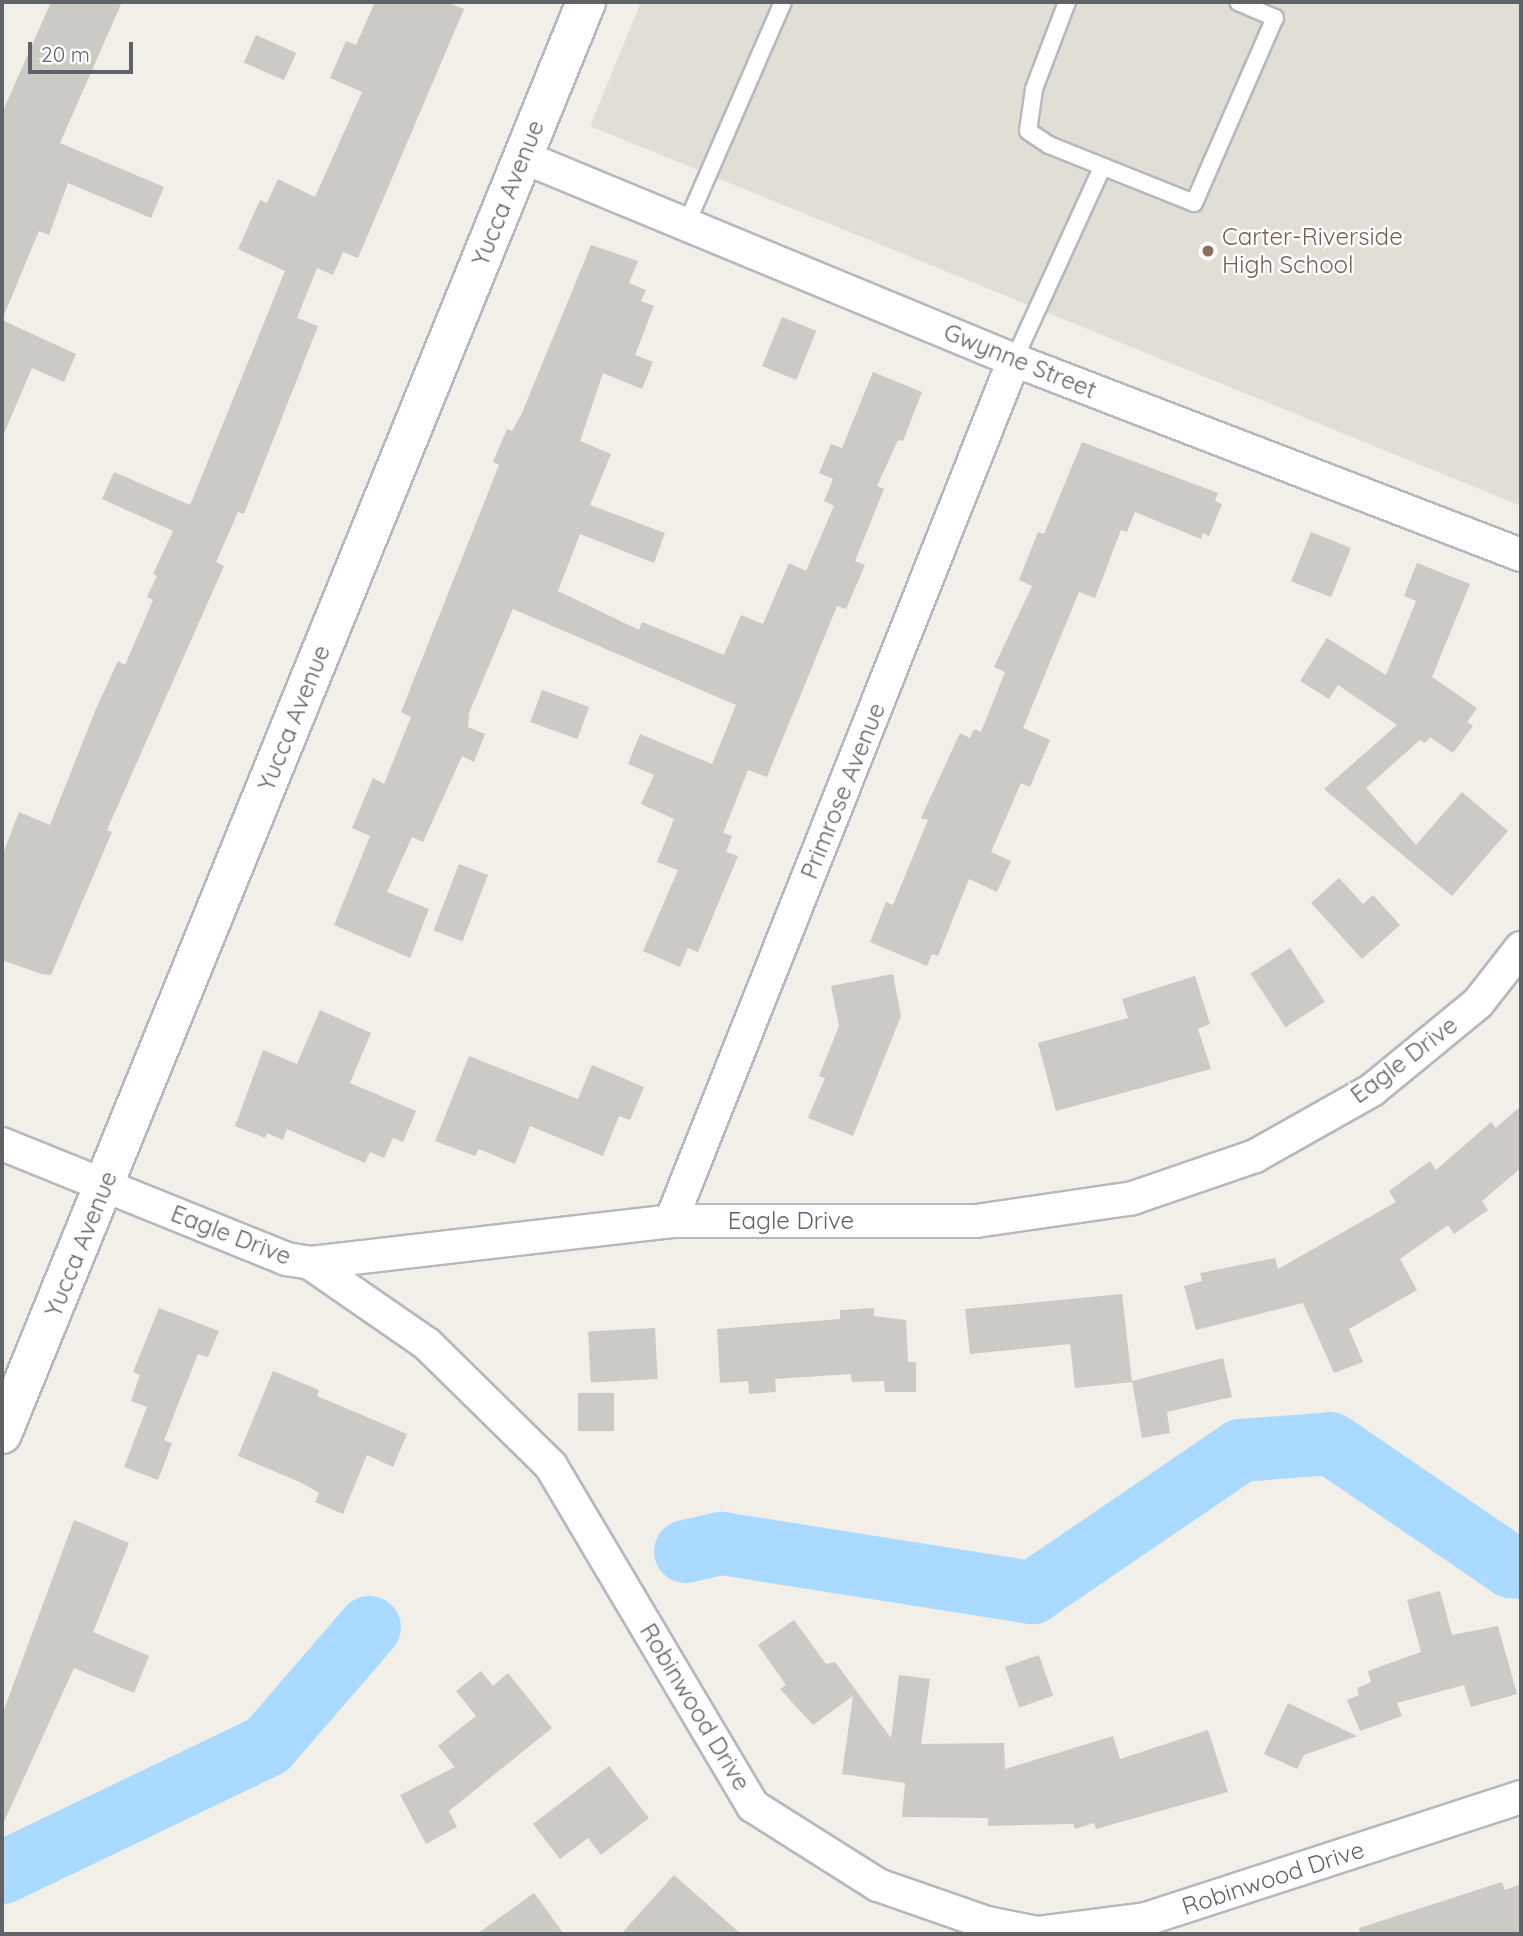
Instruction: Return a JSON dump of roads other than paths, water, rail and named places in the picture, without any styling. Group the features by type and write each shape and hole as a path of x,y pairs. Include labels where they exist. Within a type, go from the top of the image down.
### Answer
{"street":[{"name":"Yucca Avenue","path":"2,1434 586,2"},
{"name":"Gwynne Street","path":"523,157 1014,360 1521,555"},
{"name":"Primrose Avenue","path":"671,1221 1014,360"},
{"name":"Eagle Drive","path":"2,1144 286,1259 310,1263 671,1221 976,1221 1133,1198 1255,1156 1372,1090 1478,1003 1521,948"},
{"name":"Robinwood Drive","path":"310,1263 427,1344 551,1466 753,1806 878,1885 987,1923 1037,1933 1143,1926 1521,1797"}],"lane":[{"path":"686,225 783,2"},
{"path":"1068,2 1034,89 1028,131 1102,168 1194,203 1275,18 1238,2"},
{"path":"1014,360 1102,168"}],"waterway":[{"path":"685,1551 721,1543 1032,1592 1240,1450 1330,1443 1510,1566 1521,1567"},
{"path":"2,1872 267,1745 369,1627"}],"place":[{"name":"Carter-Riverside High School","path":"1208,251"}]}
